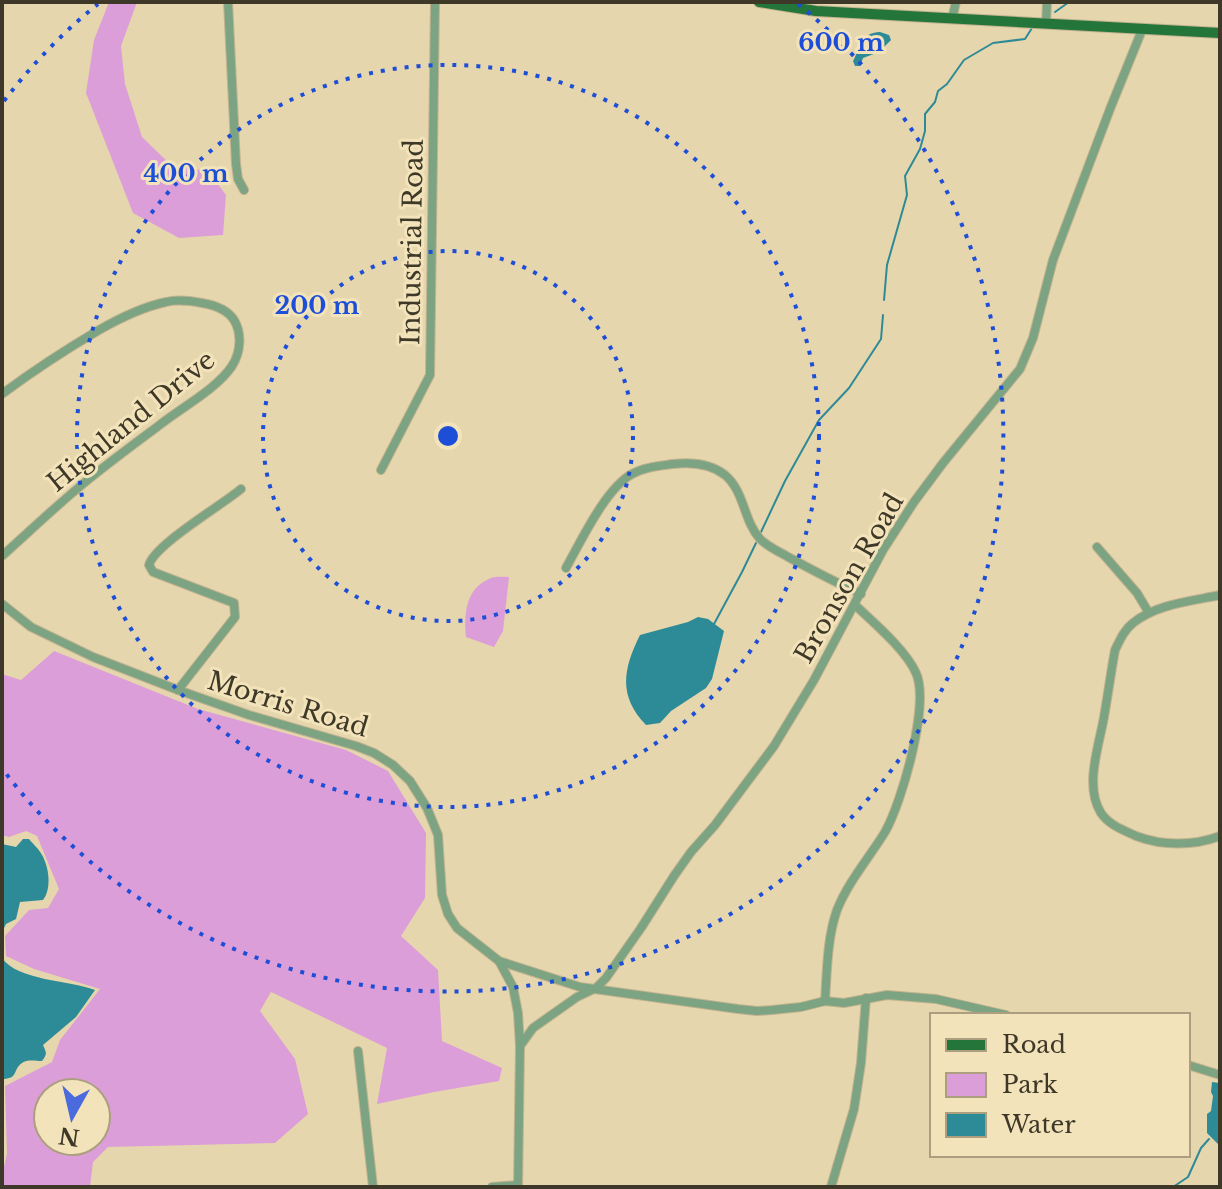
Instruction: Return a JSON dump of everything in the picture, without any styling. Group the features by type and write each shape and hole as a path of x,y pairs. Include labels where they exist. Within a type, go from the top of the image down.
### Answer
{"main road":[{"path":"759,2 952,19 1220,33"}],"street":[{"path":"228,2 236,164 238,179 244,190"},
{"name":"Industrial Road","path":"381,470 430,375 435,2"},
{"path":"952,19 956,2"},
{"path":"1046,24 1047,2"},
{"name":"Bronson Road","path":"520,1046 533,1028 577,997 596,988 641,928 691,852 774,746 814,680 883,550 914,502 1020,369 1033,338 1053,260 1142,30"},
{"name":"Highland Drive","path":"2,394 47,361 124,316 146,307 169,301 189,301 228,312 236,322 239,352 223,377 88,480 2,556"},
{"path":"566,568 612,491 623,479 654,467 699,463 724,474 735,486 750,524 770,547 861,594"},
{"path":"178,690 235,617 236,610 234,603 153,572 149,565 151,558 241,489"},
{"path":"1097,547 1137,593 1149,613"},
{"path":"1220,595 1149,613 1130,625 1115,650 1093,773 1094,797 1101,814 1115,827 1143,839 1166,843 1206,841 1220,836"},
{"name":"Morris Road","path":"2,604 31,627 93,657 249,715 356,746 393,765 410,781 427,808 438,835 442,895 448,914 457,928 499,961"},
{"path":"825,1001 836,913 897,808 920,704 921,687 916,671 855,605"},
{"path":"499,961 580,987 757,1011 801,1007 825,1001 844,1003 887,995 909,996 998,1013"},
{"path":"492,1187 518,1186 518,1013 513,987 499,961"},
{"path":"831,1187 854,1109 866,998"},
{"path":"358,1051 373,1187"},
{"path":"1190,1066 1220,1075"}],"green space":[{"path":"109,2 137,2 121,46 125,84 142,137 171,165 208,171 226,195 223,235 179,238 133,213 86,93 94,40"},
{"path":"509,577 503,631 494,647 466,637 466,612 475,589 491,578"},
{"path":"54,651 198,709 346,750 388,771 426,833 425,898 401,936 438,970 442,1041 502,1068 499,1081 377,1104 387,1048 271,992 260,1011 295,1059 308,1114 275,1143 112,1147 112,1077 32,1077 32,1157 98,1157 93,1162 90,1187 4,1187 2,1175 7,1154 5,1086 52,1062 60,1040 100,989 34,969 6,956 5,936 29,910 48,908 59,889 37,836 26,831 9,837 2,835 2,674 21,680"}],"water":[{"path":"880,32 889,35 891,40 879,52 863,58 860,66 855,66 853,61 862,42 868,35"},
{"path":"698,617 708,619 724,631 712,679 706,688 671,711 660,723 646,725 631,703 626,682 630,659 640,635"},
{"path":"23,839 29,839 44,860 48,890 43,900 20,902 16,919 6,924 2,932 2,844 16,847"},
{"path":"2,958 10,966 32,976 95,990 76,1017 43,1045 46,1053 42,1061 24,1062 7,1079 2,1079"},
{"path":"1212,1082 1220,1083 1219,1145 1207,1133"}],"waterway":[{"path":"1055,12 1069,2"},
{"path":"884,300 887,265 907,195 905,176 920,149 925,131 925,114 935,102 938,91 964,60 993,43 1025,39 1032,28"},
{"path":"761,532 819,420 849,388 881,339 883,315"},
{"path":"714,624 756,543"},
{"path":"1173,1187 1188,1177 1201,1148 1209,1139"}]}
